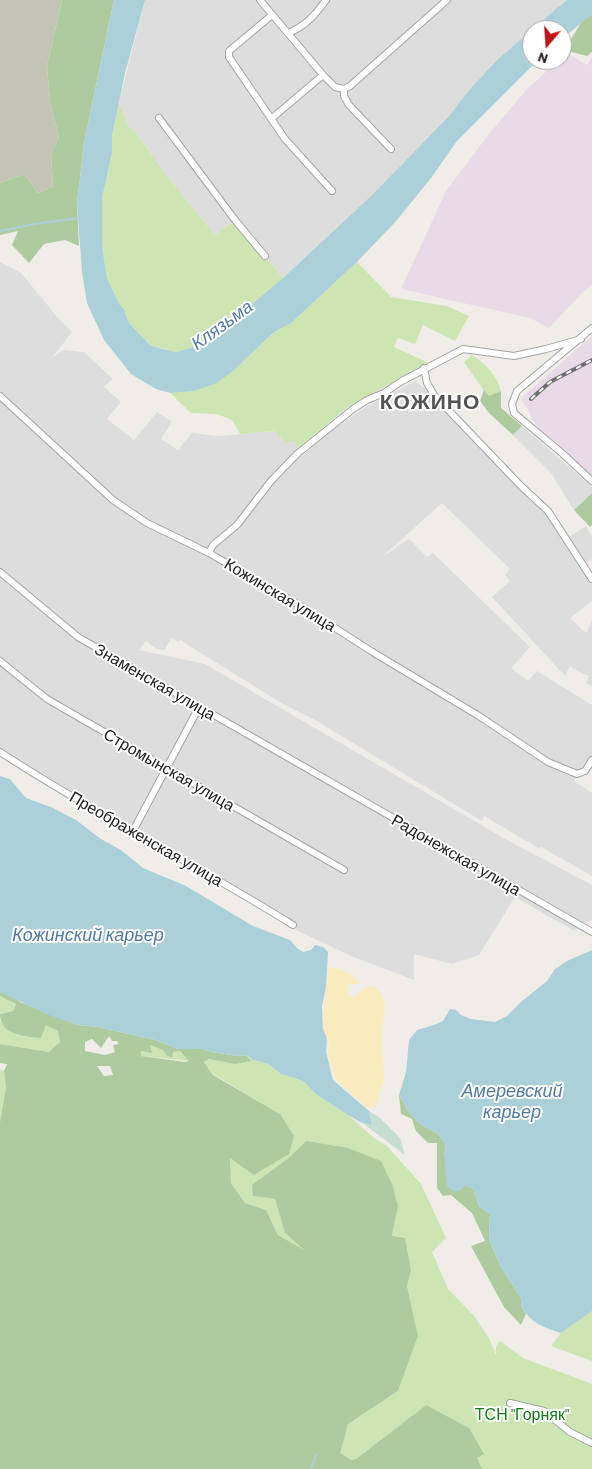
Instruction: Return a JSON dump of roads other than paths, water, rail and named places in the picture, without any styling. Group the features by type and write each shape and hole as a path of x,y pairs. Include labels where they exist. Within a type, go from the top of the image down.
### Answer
{"street":[{"path":"260,0 323,76 335,87 344,89 350,86 447,0"},
{"path":"288,33 304,25 326,0"},
{"path":"272,16 229,51 228,54 285,139 332,191"},
{"path":"271,118 323,76"},
{"path":"344,89 344,96 349,104 391,148"},
{"path":"159,118 235,220 265,256"},
{"path":"592,328 517,391 512,404 514,413 592,481"},
{"path":"209,553 213,546 237,525 271,481 298,454 366,400 384,393 424,368 463,349 514,356 546,350 581,339"},
{"path":"424,368 427,383 434,395 521,486 548,511 592,579"},
{"name":"Кожинская улица","path":"0,396 113,500 147,523 209,553 304,608 479,716 548,762 577,774 585,771 592,760"},
{"name":"Знаменская улица","path":"0,572 78,637 319,777"},
{"name":"Стромынская улица","path":"0,661 47,699 344,870"},
{"path":"133,830 199,707"},
{"name":"Преображенская улица","path":"0,752 45,782 133,830 293,924"},
{"name":"Радонежская улица","path":"319,777 592,933"},
{"path":"510,1403 544,1411 570,1432 592,1443"}],"water":[{"path":"114,0 145,0 125,73 112,136 112,153 102,198 102,246 107,278 119,304 124,309 129,323 150,345 176,352 194,347 227,325 283,278 372,195 449,116 470,89 498,59 522,38 522,70 528,70 457,141 431,178 397,220 357,262 290,324 274,332 233,371 215,384 194,391 170,393 156,389 131,374 104,340 87,303 82,272 77,204 84,143"},
{"path":"567,0 592,0 592,14 572,31 572,20 543,20"},
{"name":"Кожинский карьер","path":"0,776 10,779 26,798 51,807 76,820 101,839 121,850 143,868 186,886 253,926 290,940 303,952 311,950 315,945 323,947 328,952 326,988 322,1006 323,1029 327,1038 326,1052 333,1080 369,1111 372,1125 360,1122 348,1115 317,1095 303,1081 281,1074 268,1064 254,1060 246,1055 238,1056 202,1049 178,1049 155,1040 98,1027 78,1025 49,1015 0,992"},
{"name":"Амеревский карьер","path":"592,950 592,1311 561,1333 538,1324 525,1312 521,1306 522,1300 500,1265 489,1239 490,1214 479,1206 473,1189 465,1185 460,1191 454,1191 447,1186 444,1155 446,1145 437,1134 419,1123 407,1109 399,1095 406,1072 409,1040 417,1030 443,1021 450,1009 456,1010 461,1015 471,1019 495,1022 507,1016 547,981 555,969 567,961"}],"waterway":[{"path":"0,231 79,218"},
{"path":"311,1469 316,1455"}],"railway":[{"path":"531,399 550,382 592,360"}],"district":[{"name":"КОЖИНО","path":"430,402"}],"water label":[{"name":"Клязьма","path":"222,325"}],"park label":[{"name":"ТСН \"Горняк\"","path":"522,1415"}]}
